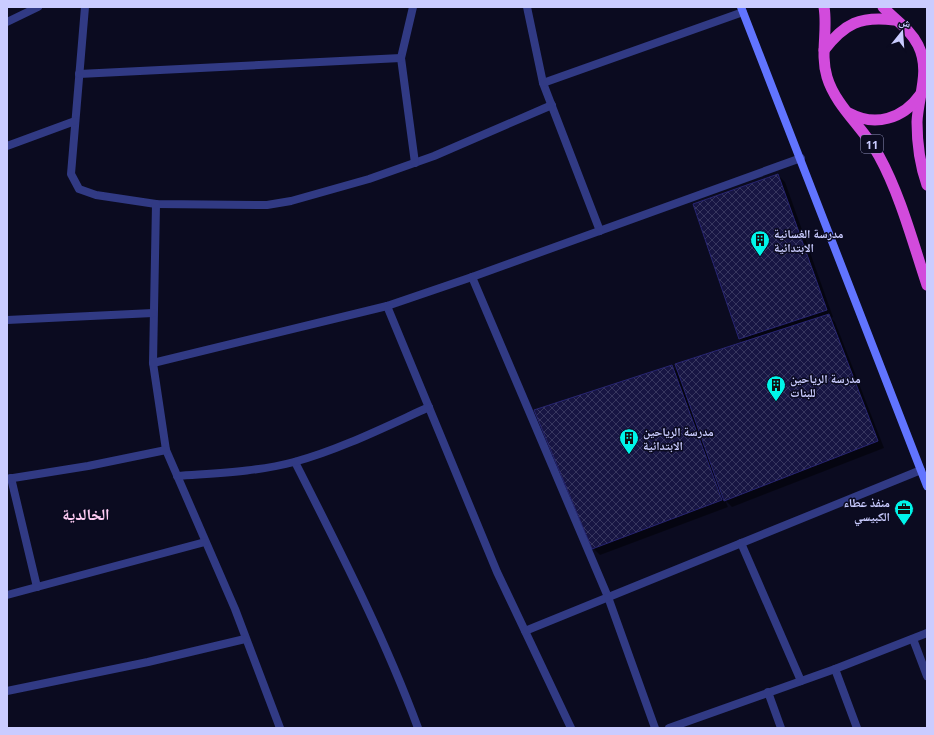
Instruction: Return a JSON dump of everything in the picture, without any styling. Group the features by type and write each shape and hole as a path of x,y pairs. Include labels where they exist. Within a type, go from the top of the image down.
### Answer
{"highway":[{"name":"11","path":"824,7 826,31 824,50 827,77 835,95 869,139 887,170 927,284"},
{"path":"884,7 894,20 912,35 923,56 925,67 918,114 918,137 919,153 927,185"},
{"path":"824,50 837,34 854,22 874,17 894,20"},
{"path":"847,112 860,118 878,120 896,116 912,106 922,90"}],"main road":[{"path":"742,10 801,158 927,486"}],"street":[{"path":"7,22 38,7"},
{"path":"85,7 71,174 78,189 96,195 156,204 267,205 318,194 416,163 552,105"},
{"path":"413,7 401,58 416,163"},
{"path":"527,7 543,83 600,231"},
{"path":"543,83 742,10"},
{"path":"79,74 401,58"},
{"path":"7,146 75,121"},
{"path":"152,363 387,306 472,277 801,158"},
{"path":"156,204 152,363 166,450 235,609 245,639 280,728"},
{"path":"472,277 608,597 655,728"},
{"path":"387,306 497,572 571,728"},
{"path":"7,320 154,313"},
{"path":"177,476 256,470 295,462 359,438 429,407"},
{"path":"37,587 9,478 88,466 166,450"},
{"path":"295,462 348,567 396,671 418,728"},
{"path":"525,631 921,470"},
{"path":"7,595 205,542"},
{"path":"741,543 801,681"},
{"path":"669,728 835,669 927,633"},
{"path":"7,691 148,662 245,639"},
{"path":"913,639 927,676"},
{"path":"835,669 857,728"},
{"path":"768,692 781,728"}],"building":[{"name":"مدرسة الغسانية الابتدائية","path":"778,174 827,310 739,339 693,204"},
{"name":"مدرسة الرياحين للبنات","path":"829,314 878,441 724,501 675,364"},
{"name":"مدرسة الرياحين الابتدائية","path":"672,365 722,500 592,549 534,410"}],"place":[{"name":"مدرسة الغسانية الابتدائية","path":"760,257"},
{"name":"مدرسة الرياحين للبنات","path":"776,402"},
{"name":"مدرسة الرياحين الابتدائية","path":"629,455"},
{"name":"منفذ عطاء الكبيسي","path":"904,526"}],"district":[{"name":"الخالدية","path":"86,514"}]}
